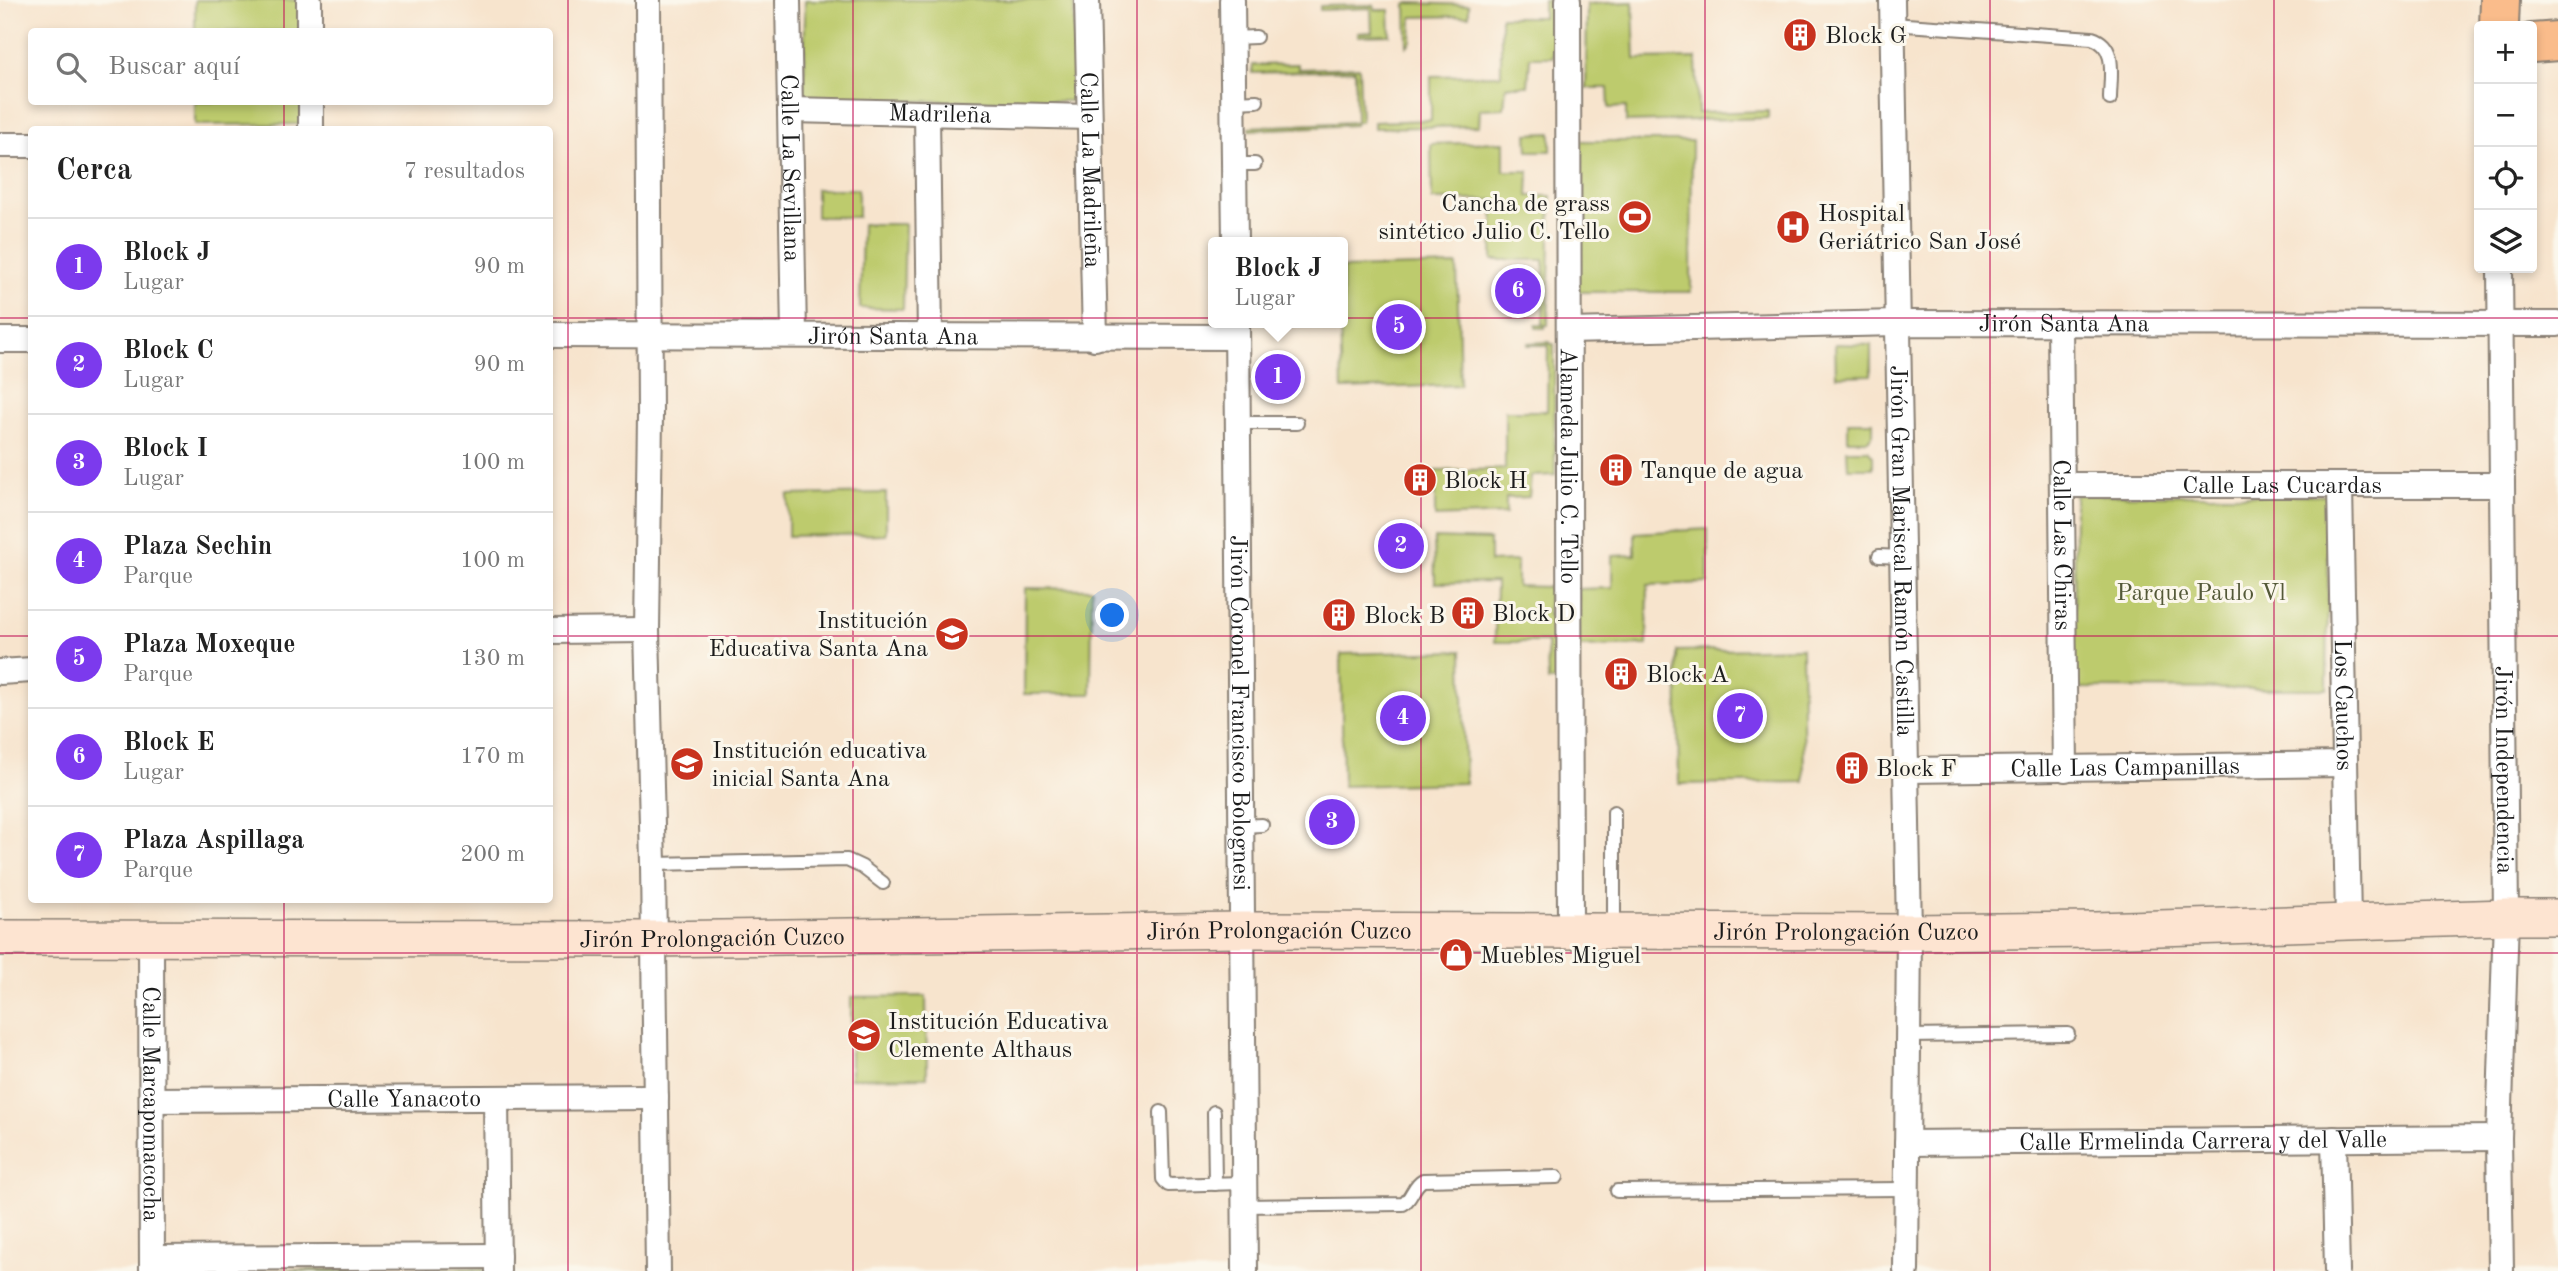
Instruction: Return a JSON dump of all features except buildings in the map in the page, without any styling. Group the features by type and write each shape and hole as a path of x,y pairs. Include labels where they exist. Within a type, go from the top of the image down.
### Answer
{"main road":[{"path":"2499,21 2500,0"},
{"path":"2537,43 2558,41"}],"street":[{"path":"309,0 309,28"},
{"path":"648,0 648,630 658,1271"},
{"name":"Calle La Sevillana","path":"788,0 794,335"},
{"name":"Calle La Madrileña","path":"1087,0 1095,338"},
{"path":"1232,0 1244,37 1245,101 1244,164 1236,237"},
{"name":"Alameda Julio C. Tello","path":"1568,0 1570,931"},
{"name":"Jirón Gran Mariscal Ramón Castilla","path":"1892,12 1886,90 1897,323 1890,557 1906,770 1909,932 1906,1271"},
{"path":"311,105 311,126"},
{"name":"Madrileña","path":"791,110 1089,117"},
{"path":"927,114 930,337"},
{"path":"0,145 28,145"},
{"name":"Jirón Independencia","path":"2500,273 2506,917 2499,1138 2501,1271"},
{"name":"Jirón Santa Ana","path":"1569,331 1739,336 1897,323 2558,324"},
{"name":"Calle Las Chiras","path":"2060,323 2065,769"},
{"name":"Jirón Santa Ana","path":"553,335 1095,338 1237,330"},
{"name":"Jirón Coronel Francisco Bolognesi","path":"1237,330 1237,423 1251,826 1240,930 1245,1271"},
{"path":"0,340 28,340"},
{"name":"Calle Las Cucardas","path":"2063,485 2502,485"},
{"name":"Los Cauchos","path":"2340,486 2348,922"},
{"path":"553,631 648,630"},
{"path":"0,672 28,670"},
{"name":"Calle Las Campanillas","path":"1906,770 2344,764"},
{"name":"Jirón Prolongación Cuzco","path":"0,938 654,939 1531,926 1570,931 1614,932 1909,932 2095,930 2506,917 2558,918"},
{"name":"Calle Marcapomacocha","path":"150,939 152,1264"},
{"name":"Calle Yanacoto","path":"152,1100 656,1097"},
{"path":"152,1264 498,1264 496,1098"},
{"name":"Calle Ermelinda Carrera y del Valle","path":"1907,1143 2499,1138"},
{"path":"2334,1139 2337,1271"}],"lane":[{"path":"1892,12 2101,40 2110,55 2110,99"},
{"path":"1237,423 1297,423"},
{"path":"1614,812 1614,932"},
{"path":"653,864 847,860 862,867 883,883"},
{"path":"1908,1036 2067,1034"},
{"path":"1161,1112 1163,1179 1168,1185 1214,1184 1244,1195 1403,1204 1416,1185 1423,1180 1557,1177"},
{"path":"1214,1112 1214,1184"},
{"path":"1617,1191 1905,1189"}],"green space":[{"path":"195,0 302,0 302,28 195,28"},
{"path":"805,0 1074,0 1074,101 804,101"},
{"path":"1543,0 1555,0 1553,57 1530,57 1528,86 1506,86 1504,108 1480,109 1479,126 1374,128 1374,122 1431,120 1431,76 1501,75 1501,17 1543,17"},
{"path":"1633,2 1635,59 1696,58 1698,113 1768,111 1768,118 1626,122 1626,107 1609,108 1608,88 1586,88 1587,4"},
{"path":"1374,5 1375,10 1389,10 1390,35 1358,36 1358,33 1372,32 1371,8 1320,10 1320,6"},
{"path":"1406,5 1469,5 1469,16 1412,17 1411,41 1407,46"},
{"path":"1298,64 1298,69 1359,67 1361,122 1356,122 1355,70 1252,73 1253,65"},
{"path":"195,105 302,105 302,124 195,125"},
{"path":"1356,122 1355,125 1250,130 1250,127"},
{"path":"1551,133 1551,151 1528,151 1527,134"},
{"name":"Cancha de grass sintético Julio C. Tello","path":"1579,141 1692,141 1691,292 1578,292"},
{"path":"1504,142 1504,171 1529,171 1528,196 1551,196 1548,325 1545,325 1545,328 1536,328 1536,325 1543,325 1544,260 1492,260 1494,200 1432,200 1431,144"},
{"path":"816,189 858,189 858,217 816,217"},
{"path":"862,224 905,224 903,309 860,308"},
{"path":"1457,265 1460,385 1342,389 1340,328 1348,328 1348,268"},
{"path":"1528,343 1554,344 1555,475 1531,476 1529,497 1506,498 1506,514 1435,517 1435,471 1505,469 1505,411 1547,411 1548,345"},
{"path":"1835,344 1871,345 1871,375 1836,376"},
{"path":"1848,422 1873,422 1873,434 1868,440 1848,440"},
{"path":"1847,450 1868,450 1873,456 1873,468 1848,468"},
{"path":"886,493 886,534 788,536 788,495"},
{"name":"Parque Paulo Vl","path":"2075,495 2329,495 2327,689 2074,688"},
{"path":"1708,529 1708,583 1648,585 1647,645 1579,647 1578,589 1612,588 1612,556 1635,555 1635,533"},
{"path":"1434,538 1490,540 1490,562 1517,561 1517,586 1549,587 1548,615 1561,616 1563,681 1548,681 1547,642 1495,642 1496,582 1435,583"},
{"path":"1025,588 1092,589 1091,694 1024,694"},
{"path":"1802,648 1804,782 1679,784 1677,651"},
{"path":"1462,651 1465,783 1343,786 1341,654"},
{"path":"926,996 927,1077 851,1078 851,997"},
{"path":"484,1268 484,1271 171,1271"}],"place":[{"name":"Block G","path":"1800,35"},
{"name":"Cancha de grass sintético Julio C. Tello","path":"1635,217"},
{"name":"Hospital Geriátrico San José","path":"1793,227"},
{"name":"Block E","path":"1518,291"},
{"name":"Plaza Moxeque","path":"1399,327"},
{"name":"Block J","path":"1278,377"},
{"name":"Tanque de agua","path":"1616,470"},
{"name":"Block H","path":"1420,480"},
{"name":"Block C","path":"1401,546"},
{"name":"Block D","path":"1468,613"},
{"name":"Block B","path":"1339,615"},
{"name":"Institución Educativa Santa Ana","path":"952,634"},
{"name":"Block A","path":"1621,674"},
{"name":"Plaza Aspillaga","path":"1740,716"},
{"name":"Plaza Sechin","path":"1403,718"},
{"name":"Institución educativa inicial Santa Ana","path":"687,764"},
{"name":"Block F","path":"1852,768"},
{"name":"Block I","path":"1332,822"},
{"name":"Muebles Miguel","path":"1456,955"},
{"name":"Institución Educativa Clemente Althaus","path":"864,1035"}]}
